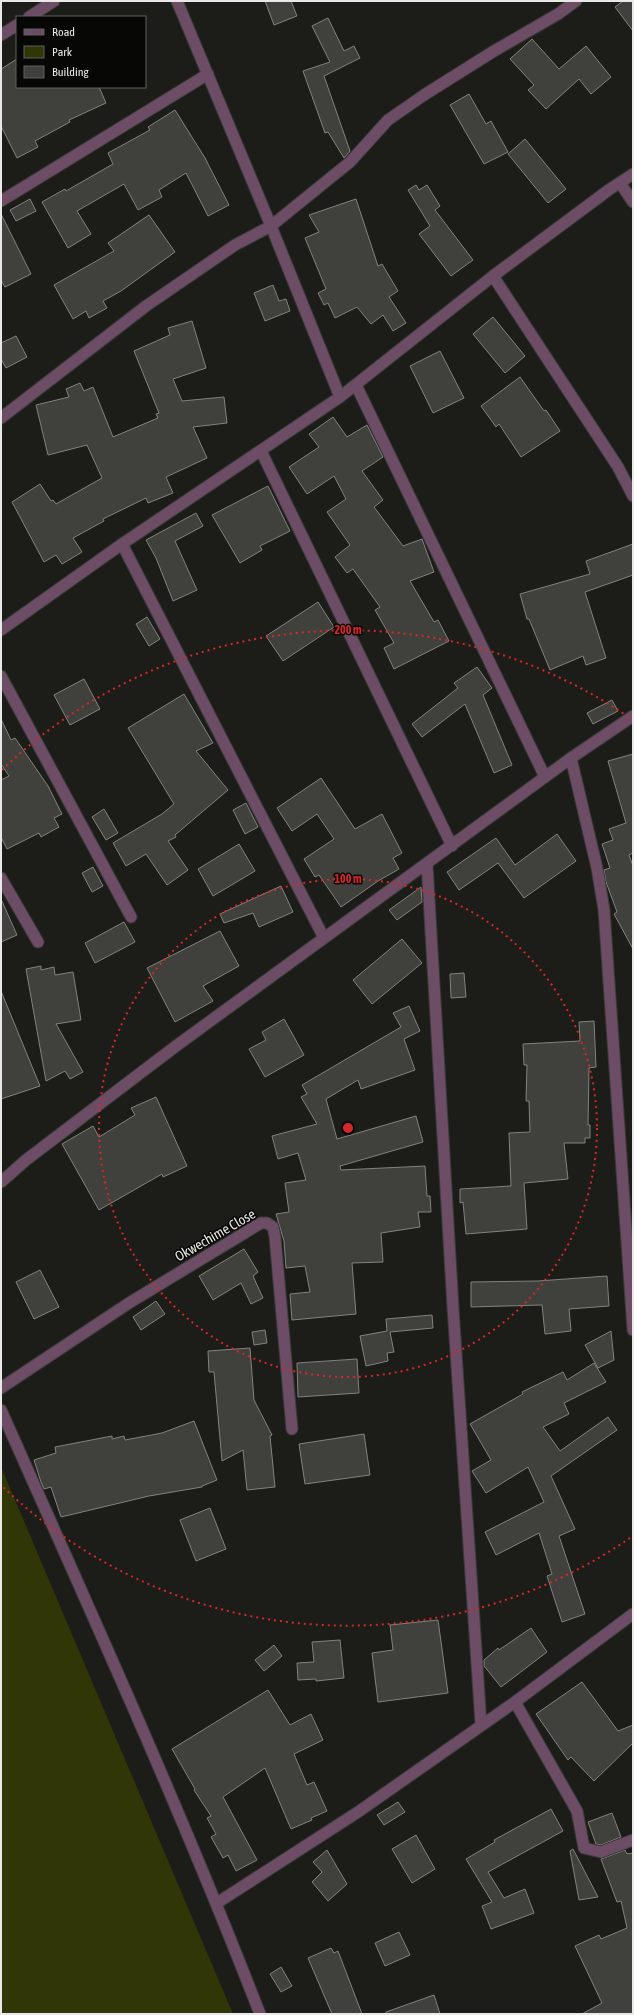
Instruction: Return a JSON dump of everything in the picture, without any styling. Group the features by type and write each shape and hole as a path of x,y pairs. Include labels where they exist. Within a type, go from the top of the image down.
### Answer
{"street":[{"path":"31,16 54,1"},
{"path":"177,1 271,226 340,397"},
{"path":"1,418 146,306 235,245 271,226 350,162 388,120 449,79 558,14 576,1"},
{"path":"1,35 16,26"},
{"path":"1,201 208,74"},
{"path":"1,630 122,544 340,397 493,276 633,174"},
{"path":"620,183 633,202"},
{"path":"493,276 618,467 633,496"},
{"path":"356,385 545,777"},
{"path":"261,451 452,846"},
{"path":"122,544 324,938"},
{"path":"1,676 131,917"},
{"path":"1,1182 26,1160 176,1046 452,846 570,758 633,716"},
{"path":"570,758 597,868 604,910 633,1330"},
{"path":"427,864 453,1308 481,1724"},
{"path":"1,878 38,942"},
{"name":"Okwechime Close","path":"1,1388 129,1303 261,1223 267,1223 273,1227 275,1237 292,1429"},
{"path":"1,1410 130,1699 217,1903 260,2014"},
{"path":"217,1903 358,1812 481,1724 515,1702 633,1614"},
{"path":"515,1702 577,1811 584,1848 601,1852 633,1840"}],"green space":[{"path":"1,1467 233,2014 1,2014"}],"building":[{"path":"265,1 291,1 297,16 274,25"},
{"path":"623,1 633,1 633,31 615,7"},
{"path":"328,18 344,51 354,46 360,58 324,76 350,151 344,158 328,132 325,133 303,71 330,62 312,26"},
{"path":"532,39 559,69 586,46 611,77 591,94 579,79 546,109 528,90 534,85 510,59"},
{"path":"16,60 16,88 99,88 106,103 69,120 70,122 35,141 38,147 17,158 1,126 1,69"},
{"path":"469,94 486,124 491,121 508,152 484,164 450,105"},
{"path":"175,110 205,158 229,205 208,216 186,173 159,190 162,197 138,210 124,184 77,211 91,234 68,248 42,202 65,189 66,191 113,164 108,153 150,130 148,127"},
{"path":"525,139 566,189 548,203 508,154"},
{"path":"416,185 419,190 427,185 440,206 435,210 473,260 451,276 419,234 430,226 408,190"},
{"path":"30,199 36,211 16,221 10,210"},
{"path":"356,199 378,266 382,264 398,291 389,297 406,323 393,331 383,315 371,324 357,307 335,318 328,303 324,305 318,293 326,289 305,238 319,232 309,215"},
{"path":"1,214 31,274 5,287 1,280"},
{"path":"149,215 175,252 121,291 103,301 107,308 89,318 86,311 73,319 54,285 114,251 108,243"},
{"path":"273,285 279,301 286,299 290,311 265,321 254,293"},
{"path":"493,317 525,356 505,373 473,334"},
{"path":"192,321 206,368 173,379 182,401 224,397 227,423 193,427 207,458 166,477 173,493 148,503 146,498 103,519 104,521 73,538 82,552 62,564 56,555 44,562 12,502 40,484 51,501 53,500 56,504 102,478 87,445 48,455 36,405 69,397 66,389 80,383 84,391 93,387 113,437 158,418 156,414 159,413 134,351 170,335 168,328"},
{"path":"16,336 27,357 6,368 1,359 1,343"},
{"path":"440,351 464,398 433,413 410,366"},
{"path":"520,377 544,411 546,410 560,431 521,457 499,424 496,427 481,406"},
{"path":"333,417 347,437 367,425 383,457 362,471 383,500 374,507 403,546 422,539 434,572 410,581 434,622 438,620 449,641 394,669 384,648 394,643 375,610 380,607 353,569 347,573 335,557 350,545 327,512 346,499 334,476 307,494 289,467 319,447 309,434"},
{"path":"268,486 290,531 260,546 262,550 240,563 212,515"},
{"path":"196,513 203,526 175,541 197,590 173,601 156,558 146,540"},
{"path":"633,544 633,575 585,592 606,658 586,665 583,656 550,670 529,619 527,619 520,594 590,574 586,561"},
{"path":"318,602 334,627 283,661 266,636"},
{"path":"147,617 160,639 149,646 136,624"},
{"path":"477,667 492,688 483,695 512,765 494,773 465,704 422,737 412,724 458,688 454,683"},
{"path":"84,679 100,709 70,725 54,695"},
{"path":"184,694 213,743 196,751 228,790 175,835 176,837 168,841 188,870 167,885 146,854 126,866 113,843 162,814 174,804 128,728"},
{"path":"612,700 618,711 593,724 587,713"},
{"path":"1,719 11,740 15,738 48,786 62,814 54,818 59,827 41,837 39,833 7,849 1,837 1,780 9,776 1,764"},
{"path":"633,754 633,853 629,855 633,866 633,949 614,914 617,912 606,882 604,870 610,868 602,844 613,840 609,829 626,823 608,761"},
{"path":"321,778 355,829 382,814 402,853 393,858 399,869 378,881 341,907 319,875 315,877 304,859 334,839 317,814 292,831 277,808"},
{"path":"246,803 258,827 245,834 233,810"},
{"path":"104,809 118,833 106,840 92,817"},
{"path":"557,834 576,861 524,898 498,863 459,890 447,872 496,838 515,865"},
{"path":"239,844 255,871 213,896 198,869"},
{"path":"93,867 103,886 92,892 82,873"},
{"path":"281,886 293,912 259,927 253,913 224,923 220,914"},
{"path":"421,887 422,902 397,920 389,910"},
{"path":"1,899 17,935 1,942"},
{"path":"124,922 135,942 95,963 85,943"},
{"path":"220,931 239,966 203,986 213,1001 175,1022 147,968"},
{"path":"402,939 422,963 372,1004 353,980"},
{"path":"41,966 41,970 54,967 55,975 73,972 81,1020 56,1024 83,1072 70,1079 65,1071 46,1081 26,969"},
{"path":"464,973 466,997 451,998 450,974"},
{"path":"1,991 40,1086 1,1099"},
{"path":"409,1006 420,1031 404,1039 415,1070 361,1089 358,1080 326,1099 337,1139 416,1116 423,1142 340,1166 341,1170 425,1166 427,1196 430,1196 431,1212 418,1212 420,1227 381,1233 383,1262 352,1263 356,1314 292,1320 290,1294 310,1292 305,1266 286,1268 284,1241 276,1214 289,1212 285,1183 306,1180 298,1153 278,1159 272,1136 317,1124 301,1097 307,1094 302,1085 401,1027 393,1013"},
{"path":"284,1019 304,1055 265,1077 249,1049 266,1040 262,1032"},
{"path":"594,1021 596,1067 589,1068 588,1125 590,1125 590,1138 585,1138 585,1143 564,1143 568,1179 524,1183 527,1229 466,1234 463,1202 460,1203 460,1189 511,1186 509,1133 530,1132 529,1101 526,1101 527,1065 524,1065 523,1044 580,1041 579,1022"},
{"path":"156,1097 187,1166 163,1177 162,1174 99,1210 62,1144 93,1126 99,1137 135,1115 131,1108"},
{"path":"244,1249 258,1272 253,1276 263,1298 251,1304 241,1283 213,1300 199,1276"},
{"path":"40,1270 59,1307 34,1319 16,1282"},
{"path":"607,1276 609,1306 569,1309 571,1331 545,1334 542,1305 471,1307 471,1282 538,1281"},
{"path":"156,1301 165,1314 141,1330 133,1317"},
{"path":"432,1315 433,1328 390,1332 394,1352 387,1353 388,1361 366,1366 360,1336 387,1331 386,1319"},
{"path":"265,1330 267,1343 254,1345 252,1332"},
{"path":"611,1331 614,1360 598,1368 585,1345"},
{"path":"250,1348 254,1400 272,1435 270,1436 275,1487 247,1490 243,1450 222,1461 214,1372 209,1372 208,1351"},
{"path":"357,1359 359,1393 298,1397 297,1363"},
{"path":"594,1363 606,1382 564,1403 569,1414 543,1427 560,1451 608,1417 617,1430 551,1476 575,1529 559,1536 585,1614 562,1622 547,1576 552,1574 539,1533 496,1555 485,1532 544,1502 528,1467 486,1493 472,1471 491,1460 470,1424 523,1394 522,1392 563,1372 567,1380"},
{"path":"194,1421 217,1480 202,1487 149,1496 61,1517 51,1487 44,1489 41,1482 34,1460 56,1453 55,1447 112,1436 112,1439 124,1436 125,1440 162,1433"},
{"path":"364,1434 370,1475 305,1484 299,1444"},
{"path":"210,1508 226,1549 196,1561 180,1520"},
{"path":"438,1620 448,1693 378,1702 372,1653 393,1650 390,1625"},
{"path":"531,1628 547,1652 501,1687 484,1666 484,1660 498,1648 499,1650"},
{"path":"340,1640 344,1678 316,1681 316,1679 298,1680 297,1663 314,1662 312,1642"},
{"path":"274,1645 282,1656 264,1671 255,1660"},
{"path":"582,1682 618,1731 633,1725 633,1743 594,1781 571,1757 568,1760 536,1714"},
{"path":"268,1690 290,1725 311,1714 323,1740 294,1754 307,1785 314,1782 327,1811 311,1818 312,1820 291,1829 265,1768 223,1797 257,1860 236,1871 228,1855 223,1858 211,1837 216,1834 207,1818 211,1816 194,1790 195,1789 172,1749"},
{"path":"398,1802 405,1812 384,1825 377,1815"},
{"path":"551,1809 563,1831 488,1872 504,1898 525,1889 534,1913 491,1929 482,1906 492,1902 466,1859 495,1842 494,1840"},
{"path":"612,1813 621,1837 601,1845 596,1844 588,1822"},
{"path":"416,1835 435,1869 412,1883 392,1849"},
{"path":"573,1849 598,1897 579,1900 570,1851"},
{"path":"327,1850 347,1884 328,1901 312,1882 322,1872 313,1862"},
{"path":"625,1850 627,1854 633,1853 633,2014 582,2014 602,2003 575,1946 599,1935 601,1939 627,1928 621,1901 617,1902 601,1859"},
{"path":"399,1932 410,1955 385,1966 375,1943"},
{"path":"331,1948 334,1953 338,1951 362,2014 332,2014 308,1958"},
{"path":"281,1967 292,1986 281,1992 270,1974"},
{"path":"434,1995 440,2014 386,2014 386,2012"}]}
